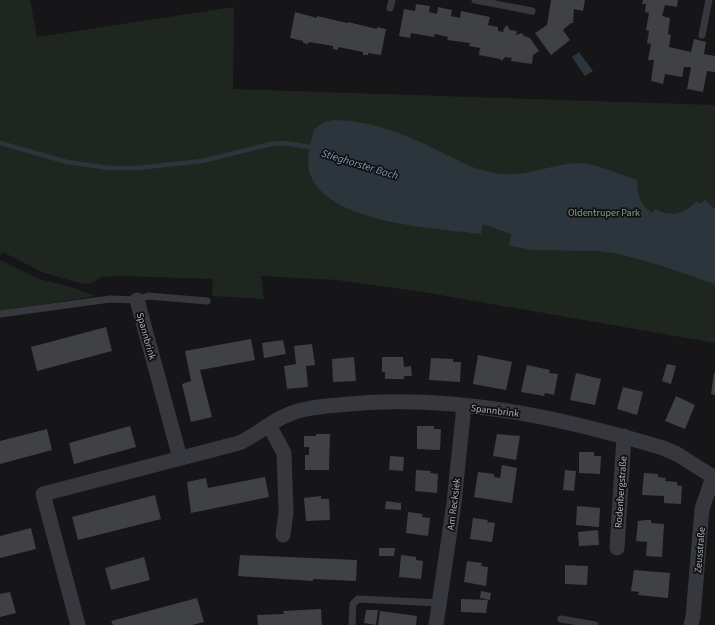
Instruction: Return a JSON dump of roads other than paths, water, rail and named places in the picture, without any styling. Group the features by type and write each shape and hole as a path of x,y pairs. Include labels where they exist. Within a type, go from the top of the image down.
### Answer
{"street":[{"name":"Spannbrink","path":"137,300 180,458"},
{"name":"Spannbrink","path":"78,625 43,494 239,442 252,437 284,416 296,411 318,407 392,402 464,406 530,414 624,436 677,454 714,476"},
{"name":"Am Recksiek","path":"436,625 453,511 464,406"},
{"path":"269,425 284,453 286,512 283,535"},
{"name":"Rodenbergstraße","path":"617,548 624,436"},
{"name":"Zeusstraße","path":"691,625 693,617 702,509 714,476"}],"lane":[{"path":"390,8 392,0"},
{"path":"475,0 532,11"},
{"path":"702,35 709,0"},
{"path":"137,300 148,296 207,301"},
{"name":"Spannbrink","path":"0,314 110,299 137,300"},
{"path":"352,625 353,604 358,599 440,603"},
{"path":"561,619 595,625"}],"water":[{"path":"579,52 593,71 585,76 572,57"},
{"path":"334,120 352,121 387,129 420,142 469,166 493,173 517,174 573,163 587,164 602,168 637,180 640,199 652,213 655,209 672,214 678,213 687,209 697,201 701,204 705,200 715,209 715,284 656,264 619,254 598,251 532,250 509,246 511,234 483,224 481,234 411,225 358,213 336,202 319,189 309,171 308,155 314,129 325,122"}],"waterway":[{"name":"Stieghorster Bach","path":"0,143 67,162 109,168 138,168 202,161 271,144 284,143 310,147"}],"park label":[{"name":"Oldentruper Park","path":"604,212"}]}
